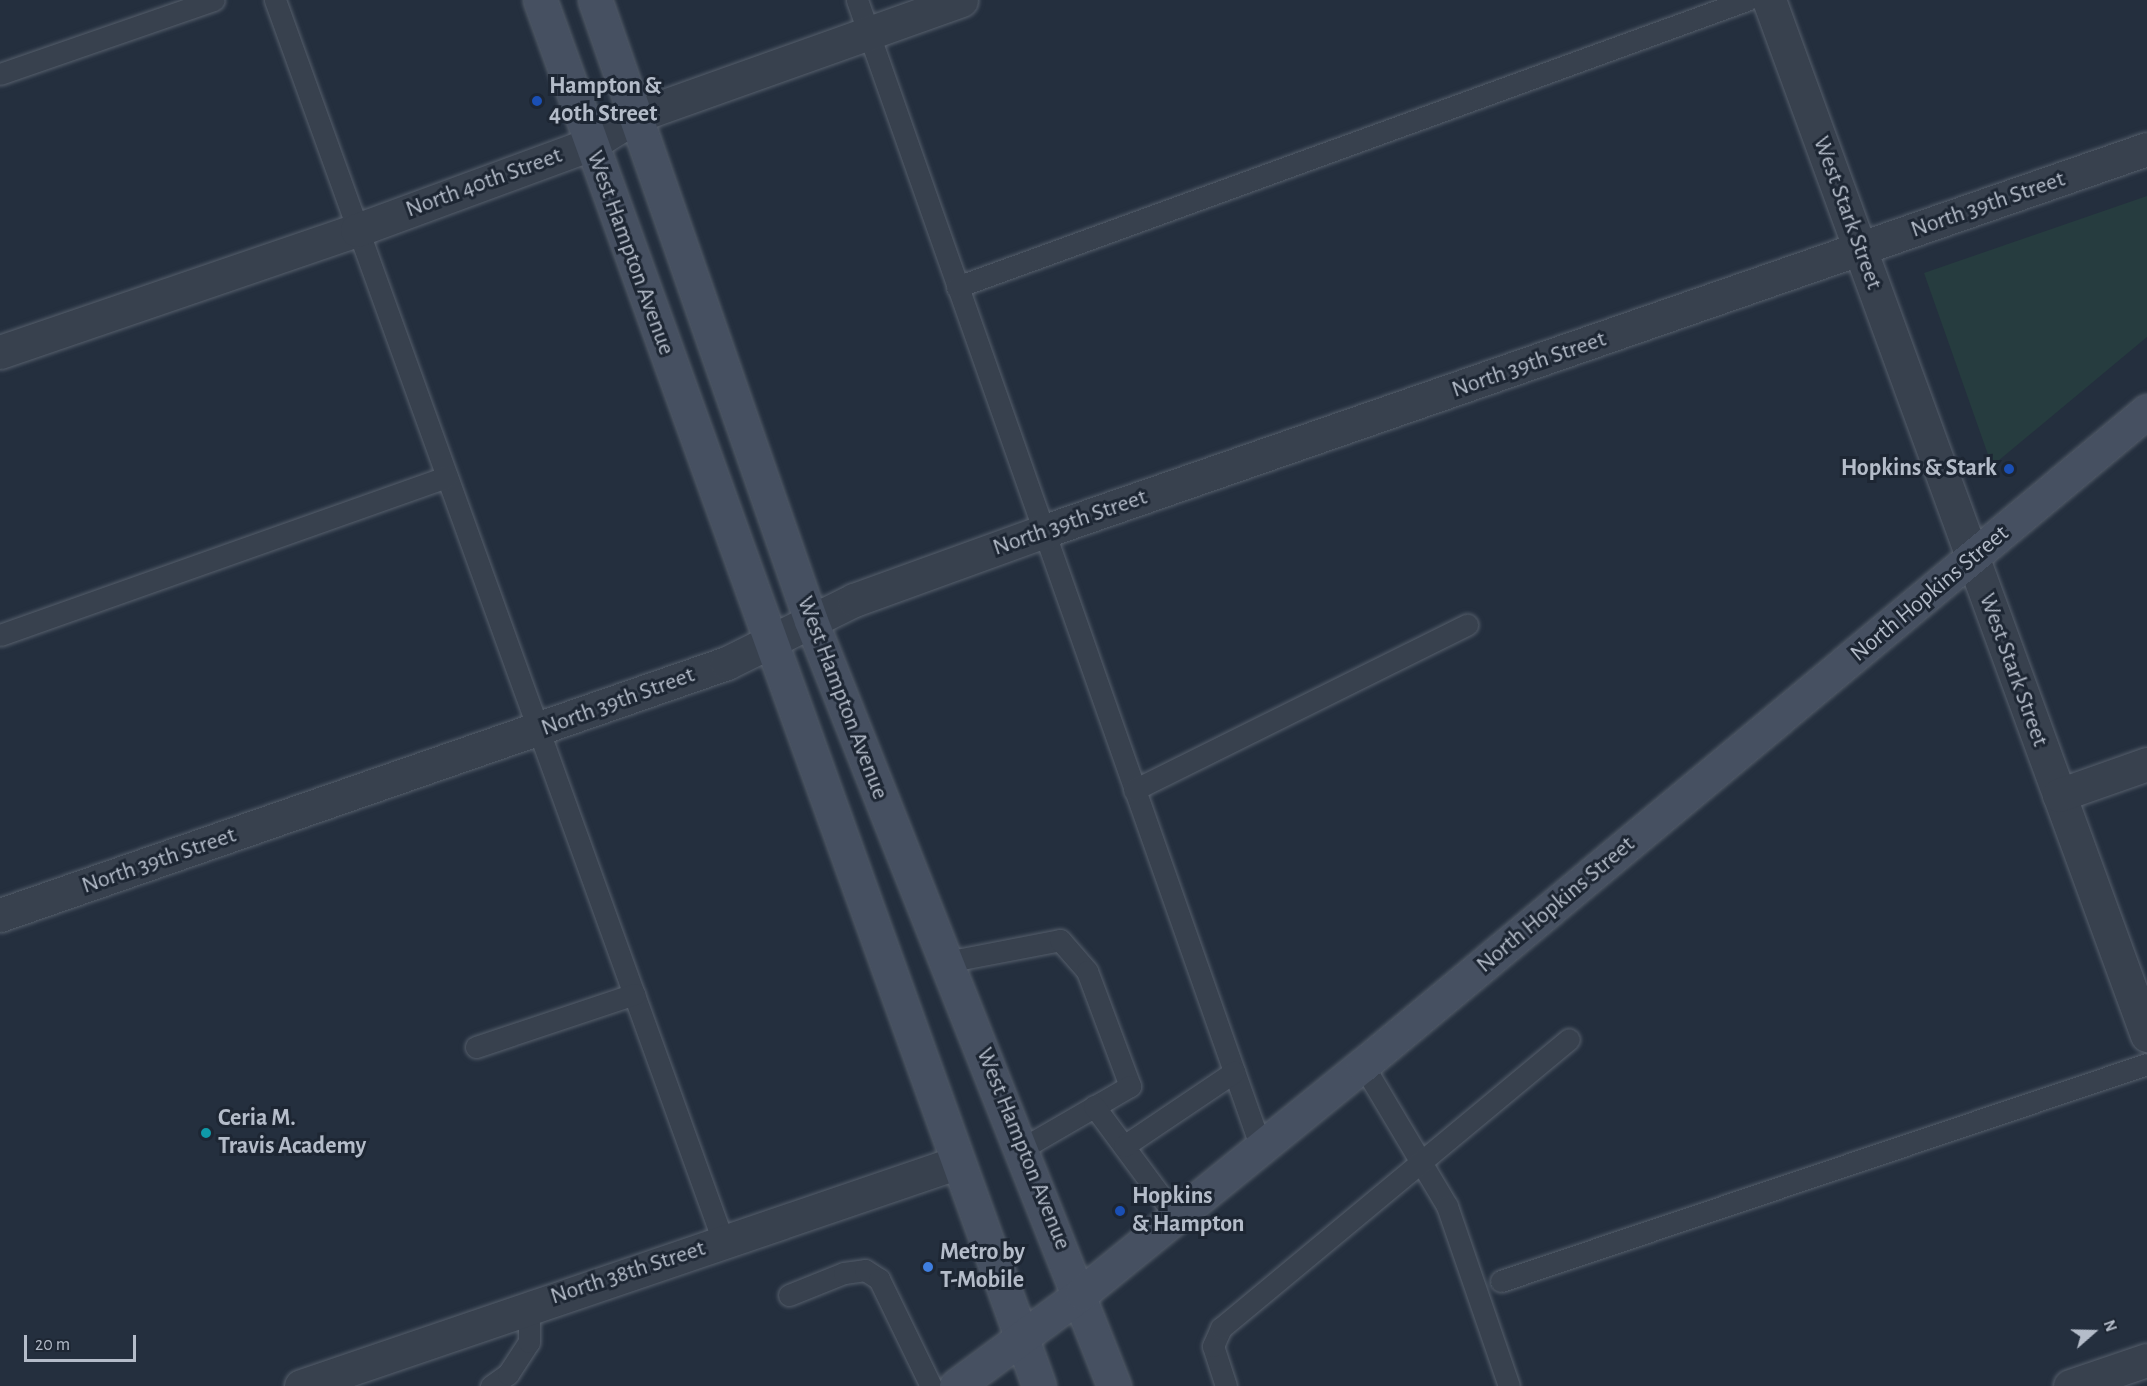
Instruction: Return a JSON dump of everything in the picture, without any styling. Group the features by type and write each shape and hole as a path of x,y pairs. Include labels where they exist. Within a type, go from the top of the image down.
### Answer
{"main road":[{"name":"West Hampton Avenue","path":"540,0 956,1163 1039,1386"},
{"name":"West Hampton Avenue","path":"595,0 811,621 946,962 1082,1293 1114,1386"},
{"name":"North Hopkins Street","path":"956,1386 1082,1293 1363,1065 2147,411"}],"street":[{"name":"North 40th Street","path":"0,352 357,230 591,144 636,116 961,0"},
{"name":"West Stark Street","path":"1768,0 2147,1035"},
{"name":"North 39th Street","path":"0,915 540,730 769,642 854,600 1042,532 2147,149"},
{"path":"2058,795 2147,764"},
{"name":"North 38th Street","path":"301,1386 529,1306 956,1163"},
{"path":"2070,1386 2147,1360"}],"lane":[{"path":"0,74 214,0"},
{"path":"275,0 723,1241"},
{"path":"857,0 1042,532 1261,1148"},
{"path":"957,287 1747,0"},
{"path":"0,635 447,477"},
{"path":"1134,790 1467,625"},
{"path":"946,962 1060,940 1087,971 1130,1086 1023,1148"},
{"path":"476,1047 634,994"},
{"path":"1226,1386 1213,1346 1221,1328 1569,1039"},
{"path":"1501,1281 2147,1064"},
{"path":"1363,1065 1423,1161 1447,1206 1509,1386"},
{"path":"1124,1146 1234,1072"},
{"path":"1094,1106 1176,1217"},
{"path":"789,1295 844,1273 865,1270 879,1279 931,1386"},
{"path":"491,1386 508,1374 529,1342 529,1306"}],"green space":[{"path":"2147,196 2147,337 1992,466 1924,273"}],"place":[{"name":"Hampton & 40th Street","path":"537,101"},
{"name":"Hopkins & Stark","path":"2009,469"},
{"name":"Ceria M. Travis Academy","path":"206,1133"},
{"name":"Hopkins & Hampton","path":"1120,1211"},
{"name":"Metro by T-Mobile","path":"928,1267"}]}
